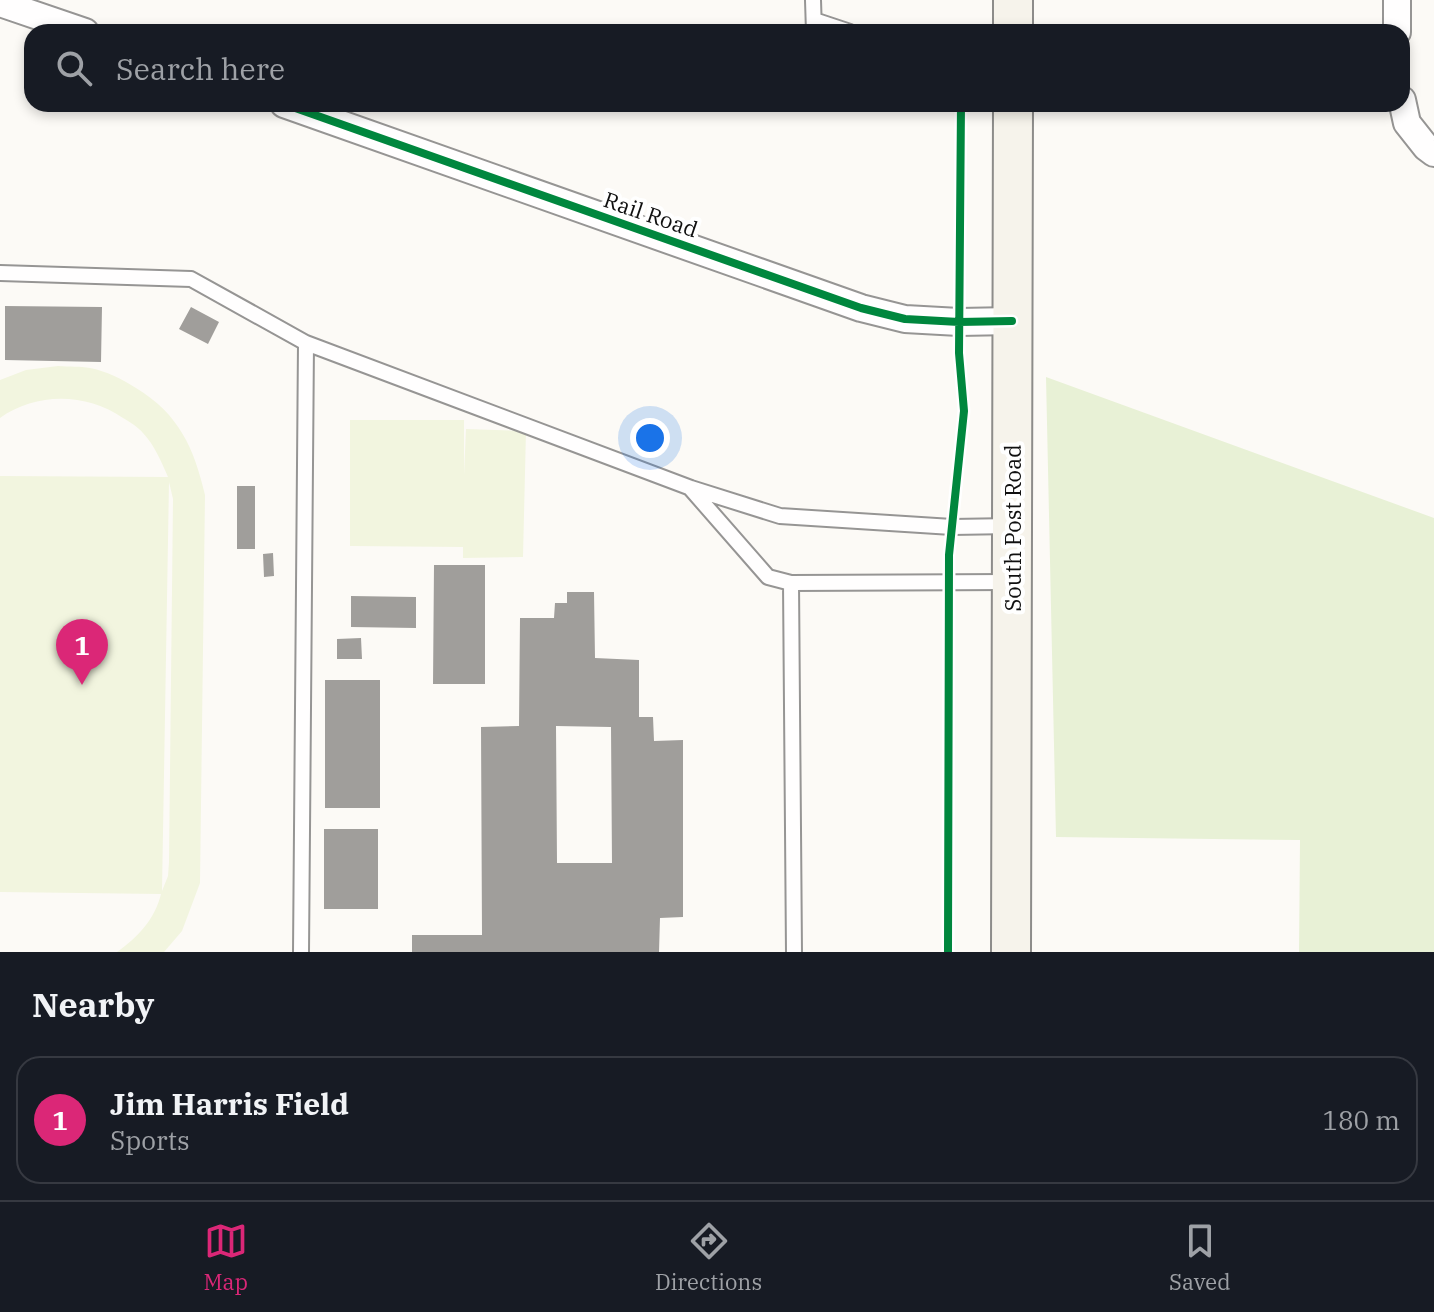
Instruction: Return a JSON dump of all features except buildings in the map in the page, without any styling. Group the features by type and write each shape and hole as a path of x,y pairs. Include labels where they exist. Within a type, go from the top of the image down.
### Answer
{"main road":[{"path":"1013,0 1013,24"},
{"name":"South Post Road","path":"1011,952 1013,112"}],"street":[{"path":"1397,0 1397,24"},
{"path":"0,3 62,24"},
{"name":"Rail Road","path":"307,112 861,308 905,319 1012,321"},
{"path":"1405,112 1407,123 1434,153"}],"lane":[{"path":"813,0 814,24"},
{"path":"0,273 191,279 306,343 691,488 780,516 952,527 1012,526"},
{"path":"301,952 306,343"},
{"path":"691,488 768,577 791,583 1012,582"},
{"path":"791,583 794,952"}],"green space":[{"path":"58,366 90,368 120,379 151,398 174,421 190,447 205,495 200,883 182,931 164,952 117,952 145,927 155,912 161,894 0,892 0,476 168,477 154,448 141,431 109,410 93,404 78,400 45,400 0,418 0,380 26,370","holes":["169,482 173,499 169,862 162,891"]},
{"path":"1046,377 1434,518 1434,952 1299,952 1300,840 1056,837"},
{"path":"350,420 464,420 464,475 466,429 526,431 523,557 463,558 463,547 350,546"}],"cycle path":[{"path":"307,112 861,308 905,319 1012,321"},
{"path":"948,952 949,555 964,411 959,353 961,112"}],"place":[{"name":"Jim Harris Field","path":"82,685"}]}
